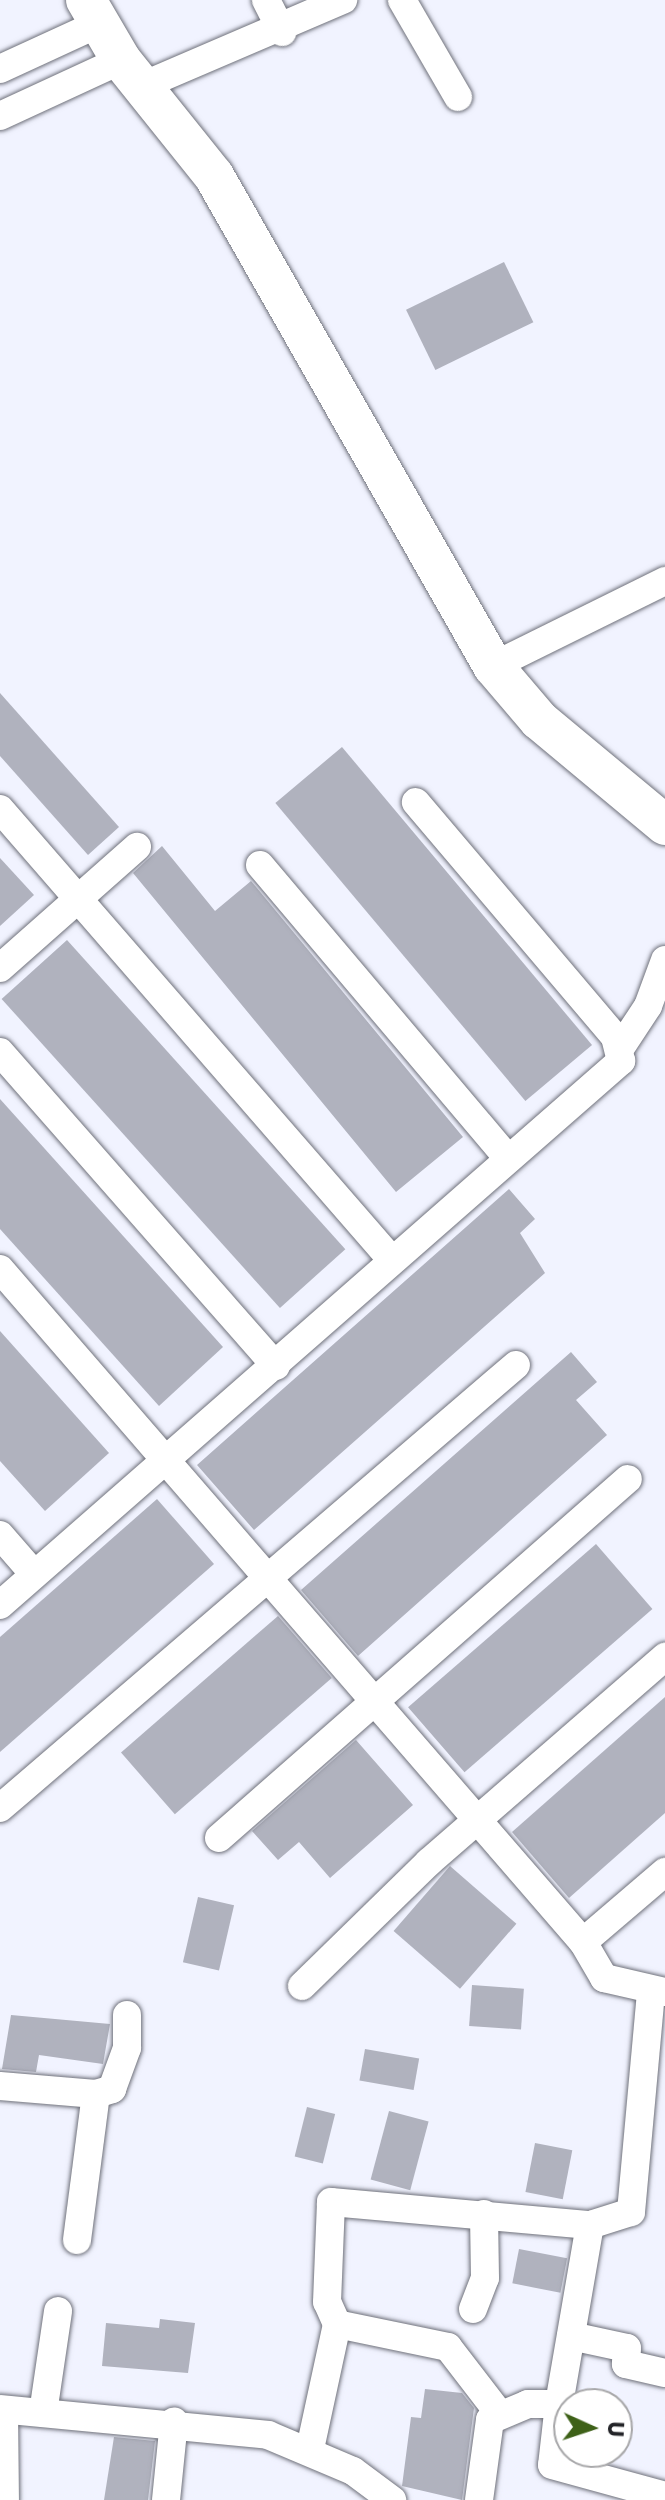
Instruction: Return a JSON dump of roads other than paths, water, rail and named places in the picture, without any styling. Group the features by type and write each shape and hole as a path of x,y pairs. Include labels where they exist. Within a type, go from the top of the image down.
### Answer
{"street":[{"path":"266,0 282,32"},
{"path":"0,116 132,73 282,32 343,0"},
{"path":"402,0 458,97"},
{"path":"0,69 92,12 132,73 214,176 493,666 539,720 665,825"},
{"path":"493,666 665,581"},
{"path":"416,802 621,1047"},
{"path":"0,809 390,1258"},
{"path":"0,968 137,847"},
{"path":"260,865 507,1157"},
{"path":"0,1605 167,1464 390,1258 618,1066 621,1047 648,1006 665,960"},
{"path":"0,1052 276,1366"},
{"path":"0,1269 267,1585 368,1701 481,1822 583,1942 604,1978 658,1992 631,2212 590,2225 331,2202 327,2302 337,2324 310,2449"},
{"path":"0,1808 267,1585 516,1365"},
{"path":"219,1838 368,1701 628,1479"},
{"path":"0,1535 34,1574"},
{"path":"302,1986 429,1862 481,1822 665,1657"},
{"path":"583,1942 665,1872"},
{"path":"0,2086 96,2094 112,2089 127,2048 127,2015"},
{"path":"77,2240 96,2094"},
{"path":"473,2309 485,2278 484,2214"},
{"path":"562,2388 590,2225"},
{"path":"43,2413 58,2311"},
{"path":"337,2324 448,2347 498,2412"},
{"path":"571,2336 627,2348 626,2364 665,2373"},
{"path":"479,2500 486,2429 498,2412 553,2405"},
{"path":"5,2500 2,2409 174,2421 268,2435 310,2449 392,2500"},
{"path":"166,2500 174,2421"},
{"path":"563,2468 665,2496"}]}
